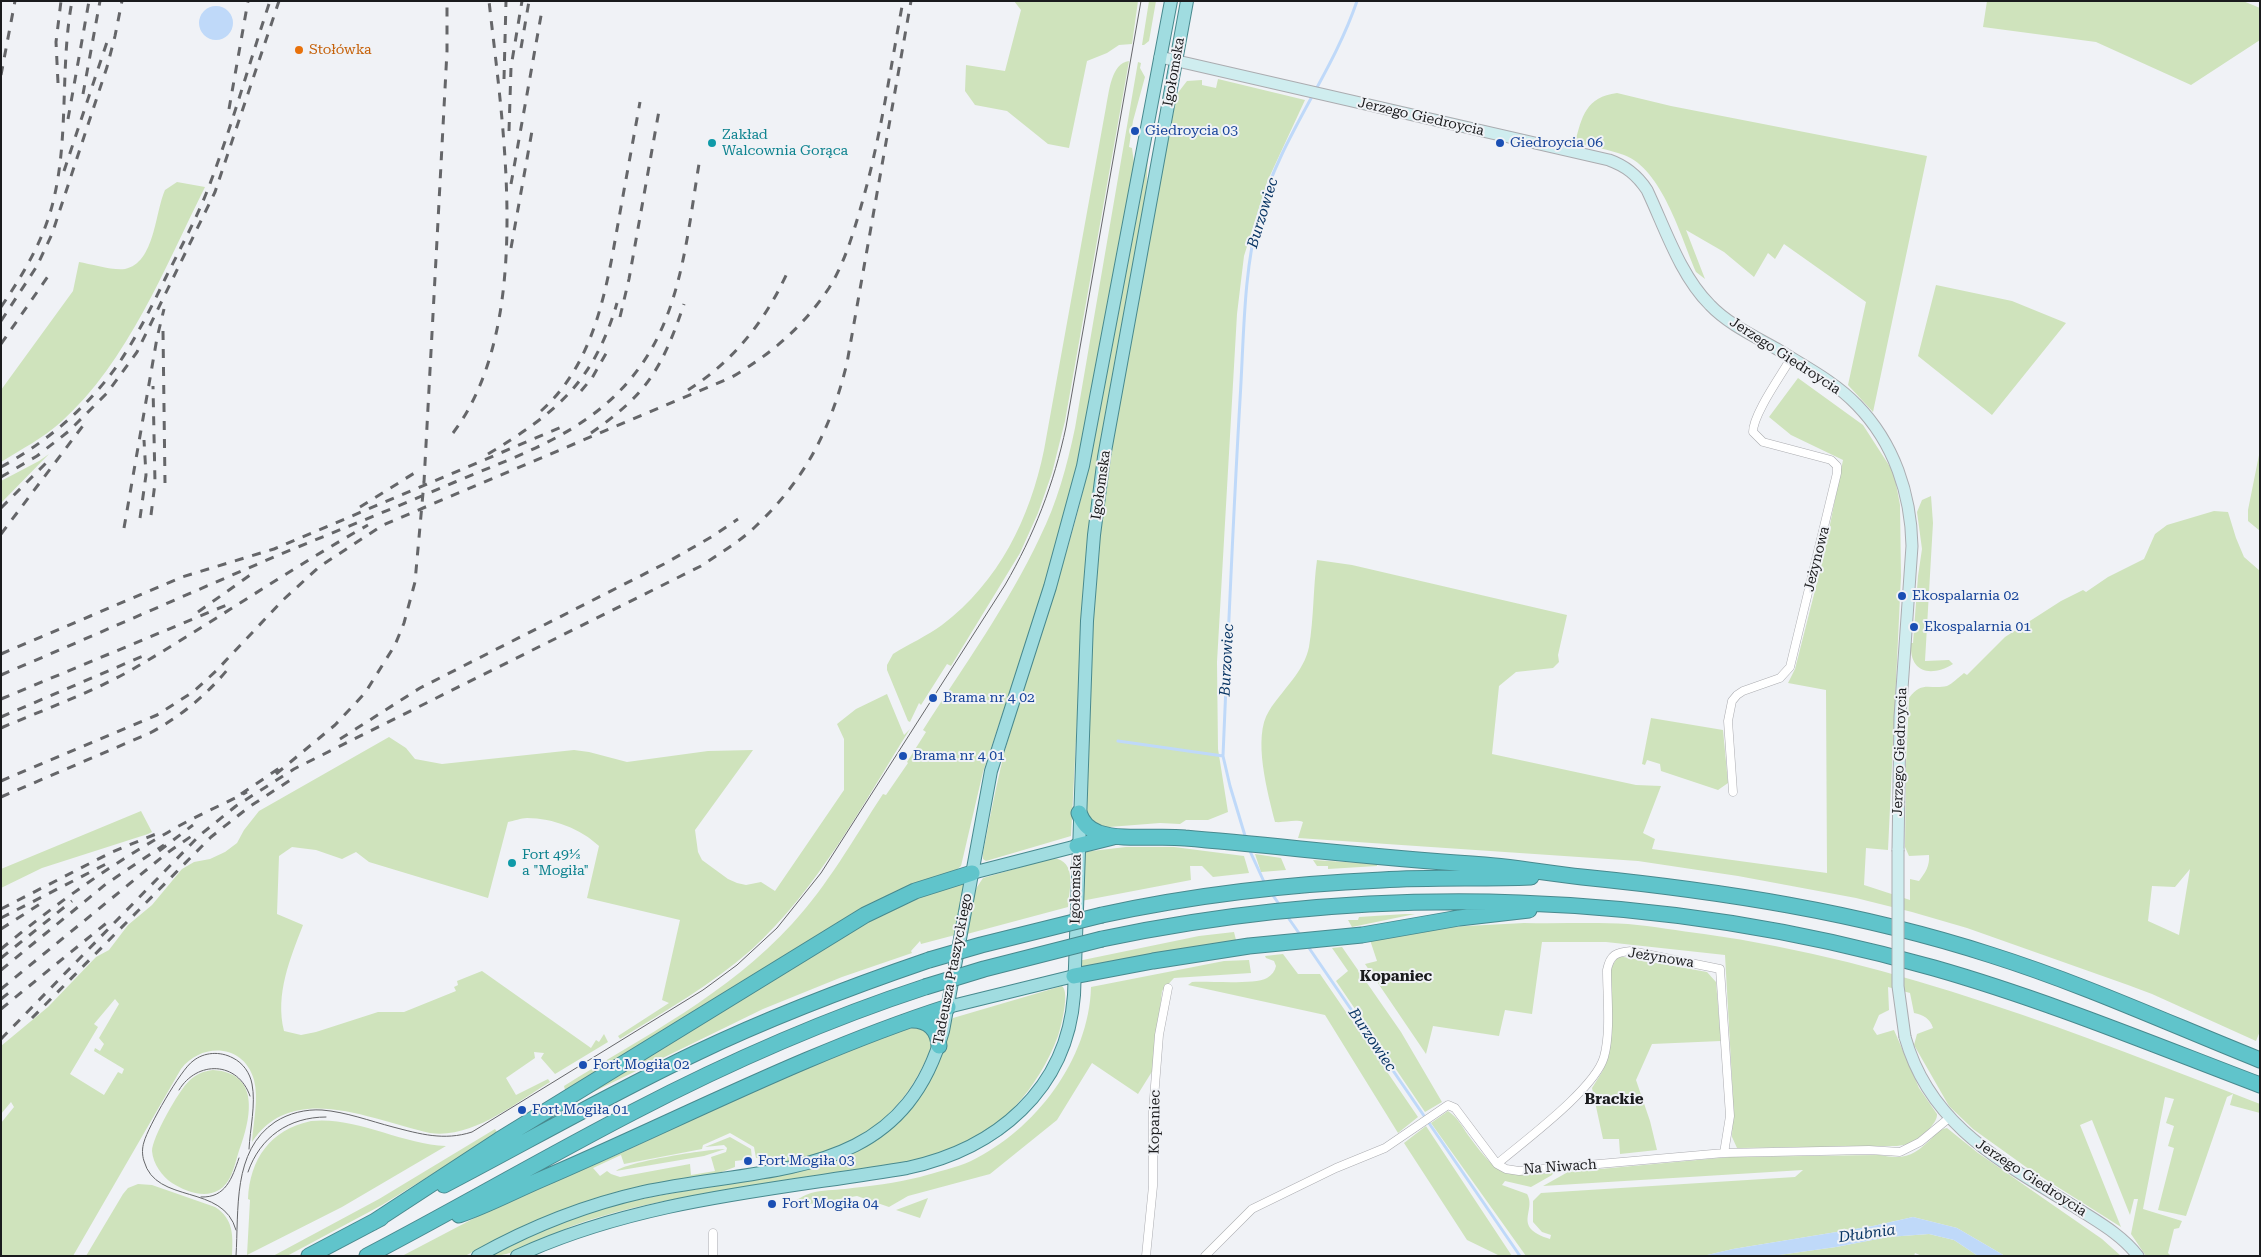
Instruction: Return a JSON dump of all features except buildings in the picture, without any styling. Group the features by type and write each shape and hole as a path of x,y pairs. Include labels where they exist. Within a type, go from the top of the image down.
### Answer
{"highway":[{"path":"1078,813 1088,828 1096,832 1117,836 1183,837 1310,851 1488,864 1657,884 1753,898 1870,921 1917,933 2054,976 2130,1005 2260,1060"},
{"path":"1077,846 1117,836"},
{"path":"372,1223 499,1140 866,914 914,891 972,873"},
{"path":"309,1256 518,1147 617,1092 698,1052 869,981 929,960 1102,915 1150,905 1243,891 1422,878 1580,876"},
{"path":"367,1256 706,1075 820,1024 925,987 984,969 1102,939 1195,921 1348,905 1456,902 1568,905 1695,917 1748,925 1859,948 1943,971 2087,1017 2260,1085"},
{"path":"1074,976 1249,946 1362,935 1459,918 1568,905"},
{"path":"411,1233 488,1205 842,1044 948,1007"},
{"path":"908,1020 919,1020 930,1025 936,1032 939,1046"}],"main road":[{"name":"Igołomska","path":"972,873 979,827 991,771 1059,559 1083,466 1171,1"},
{"name":"Igołomska","path":"1074,976 1078,813 1087,622 1097,507 1104,457 1187,1"},
{"path":"972,873 1077,846"},
{"name":"Tadeusza Ptaszyckiego","path":"478,1256 538,1226 610,1201 664,1188 800,1166 840,1154 870,1136 898,1114 926,1076 939,1046 948,1007 972,873"},
{"path":"517,1256 569,1234 634,1214 689,1202 907,1168 947,1158 966,1150 994,1133 1018,1113 1053,1067 1062,1050 1071,1017 1074,976 948,1007"}],"street":[{"name":"Jerzego Giedroycia","path":"1160,57 1609,160 1624,166 1637,176 1647,190 1693,286 1710,306 1726,319 1824,378 1857,405 1886,444 1899,471 1906,492 1912,525 1900,717 1898,850 1898,986 1905,1037 1920,1076 1931,1095 1949,1118 1989,1153 2116,1234 2138,1256"},
{"name":"Jeżynowa","path":"1733,792 1728,734 1730,707 1737,694 1780,678 1790,667 1837,474 1837,466 1831,460 1763,442 1754,432 1754,423 1791,358"},
{"name":"Jeżynowa","path":"1497,1164 1583,1090 1598,1071 1604,1060 1607,1043 1607,970 1609,961 1613,954 1631,951 1720,969 1730,1116 1724,1154"},
{"name":"Kopaniec","path":"1146,1256 1153,1186 1153,1111 1159,1035 1168,988"},
{"path":"1206,1255 1240,1220 1260,1204 1336,1168 1384,1148 1448,1105 1455,1108 1497,1164"},
{"name":"Na Niwach","path":"1497,1164 1511,1170 1528,1171 1724,1154 1869,1150 1900,1152 1920,1142 1949,1118"},
{"path":"713,1232 713,1256"}],"green space":[{"path":"1014,1 1138,1 1132,44 1119,45 1107,53 1087,61 1069,148 1048,144 1007,111 975,105 965,91 966,65 1005,71 1021,10"},
{"path":"1149,1 1156,1 1149,41 1142,45"},
{"path":"1987,1 2243,1 2260,8 2260,40 2191,85 2096,42 1983,27"},
{"path":"1129,61 1065,421 1052,473 1038,513 1020,553 951,666 947,664 921,705 919,703 910,722 887,670 887,665 893,654 942,625 980,589 996,569 1009,547 1021,524 1030,500 1044,450 1110,87 1118,67"},
{"path":"1138,62 1141,63 1140,68 1145,77 1133,121 1129,147 1132,148 1134,163 1076,472 1052,565 983,772 961,866 955,871 912,886 869,905 382,1205 287,1256 273,1256 379,1199 495,1129 497,1132 565,1090 564,1086 684,1013 713,993 767,949 792,924 817,893 883,794 886,795 908,763 926,732 923,730 1014,587 1052,511 1065,470 1075,428"},
{"path":"1218,79 1305,100 1267,182 1244,256 1237,314 1217,662 1218,749 1228,812 1208,820 1186,820 1180,824 1160,823 1109,827 1097,830 1085,814 1094,596 1108,470 1136,309 1177,94 1187,81 1202,80 1202,85 1216,88"},
{"path":"1617,93 1671,106 1927,156 1873,412 1848,385 1866,302 1784,244 1775,259 1768,253 1754,277 1724,252 1686,230 1705,279 1696,272 1669,206 1649,174 1624,155 1575,143 1583,116 1592,103 1607,95"},
{"path":"1148,152 1146,200 1094,489 1085,566 1071,836 986,861 983,859 983,853 1005,753 1084,487"},
{"path":"177,182 205,187 160,281 125,342 85,398 61,422 40,438 1,462 1,390 73,291 79,262 120,269 135,265 148,247 165,190"},
{"path":"1936,285 2012,301 2066,323 1992,415 1918,356"},
{"path":"1798,378 1863,425 1894,473 1900,505 1901,576 1888,850 1866,848 1864,885 1910,900 1910,879 1919,881 1927,869 1929,855 1909,856 1905,847 1909,698 1922,687 1947,686 1964,673 1967,675 2005,637 2061,601 2083,590 2086,592 2108,577 2144,559 2155,534 2167,525 2214,511 2228,512 2244,557 2260,571 2260,1031 2256,1041 2128,985 1967,928 1856,898 1738,876 1638,861 1298,838 1303,822 1275,822 1263,766 1262,735 1264,722 1274,703 1298,673 1309,647 1317,560 1352,565 1567,615 1558,655 1559,662 1553,668 1516,672 1499,686 1492,754 1636,785 1661,786 1643,833 1655,839 1652,849 1827,873 1826,690 1788,683 1795,669 1823,559 1843,460 1791,435 1769,417","holes":["2190,869 2179,935 2148,921 2152,886 2175,887"]},
{"path":"2260,450 2260,531 2248,521 2248,510"},
{"path":"49,454 1,503 1,481"},
{"path":"1931,496 1933,523 1925,661 1949,660 1953,664 1936,671 1923,670 1917,666 1911,653 1922,549 1917,512 1922,500"},
{"path":"887,694 904,735 910,729 838,845 818,873 775,926 736,963 671,1008 620,1039 618,1036 669,1003 662,1000 680,920 587,898 599,846 584,834 547,820 522,818 508,822 488,898 369,862 356,852 342,859 316,850 292,847 279,856 277,914 303,925 285,977 281,1004 284,1031 301,1035 378,1012 404,1012 456,991 454,987 458,985 457,981 482,971 591,1048 596,1040 599,1042 604,1034 608,1042 555,1074 541,1058 544,1053 534,1052 535,1058 506,1078 516,1095 548,1079 550,1082 493,1118 462,1131 430,1133 359,1114 311,1109 289,1113 269,1123 252,1142 256,1095 254,1080 249,1068 241,1059 222,1051 200,1054 181,1069 73,1256 1,1256 1,1123 14,1107 11,1102 1,1114 1,1046 48,1007 96,957 109,950 128,925 152,905 182,869 194,862 210,859 225,852 237,843 244,830 259,811 389,737 406,748 415,759 442,764 574,750 627,762 708,751 753,750 695,830 698,852 702,860 728,879 746,885 761,882 775,891 844,790 844,739 837,724 856,709","holes":["115,999 119,1004 99,1038 104,1044 100,1051 95,1048 94,1051 124,1069 122,1074 118,1072 104,1095 70,1074 98,1027 94,1024"]},
{"path":"1651,718 1723,730 1728,783 1718,790 1661,771 1660,764 1647,760 1645,765 1642,764"},
{"path":"141,811 152,832 42,868 1,888 1,869"},
{"path":"1126,847 1174,847 1244,856 1249,873 1213,877 1202,866 1190,866 1191,880 1081,901 1083,852"},
{"path":"1255,854 1281,858 1286,870 1261,872"},
{"path":"1053,858 1061,860 1069,870 1068,907 967,934 975,890 983,878"},
{"path":"1313,860 1377,864 1377,866 1328,869 1328,866 1317,866"},
{"path":"962,881 965,885 955,935 921,944 920,941 911,951 912,953 842,977 763,1009 589,1094 887,909"},
{"path":"1415,914 1352,927 1348,920 1358,920 1359,917"},
{"path":"1524,923 1615,923 1647,926 1776,946 1847,962 1917,981 2056,1027 2260,1104 2260,1113 2230,1105 2233,1094 2227,1097 2186,1216 2158,1210 2174,1148 2168,1146 2174,1126 2166,1123 2174,1099 2165,1097 2143,1209 2182,1221 2179,1228 2174,1229 2168,1253 2171,1256 2146,1256 2131,1234 2138,1199 2134,1199 2130,1215 2092,1120 2080,1125 2121,1227 2026,1167 1973,1129 1949,1106 1914,1045 1917,1034 1933,1028 1926,1018 1914,1013 1910,993 1888,987 1889,1010 1879,1015 1873,1029 1877,1035 1894,1030 1919,1088 1937,1114 1927,1131 1910,1143 1897,1146 1737,1148 1732,1137 1733,1098 1725,955 1606,942 1542,942 1532,1014 1505,1010 1499,1036 1433,1026 1426,1054 1365,964 1377,961 1370,940 1448,927"},
{"path":"1234,932 1236,940 1081,968 1078,961 1199,936"},
{"path":"1342,947 1401,1032 1442,1102 1425,1112 1336,981 1348,971 1332,948"},
{"path":"1283,954 1298,974 1320,974 1418,1117 1398,1133 1325,1015 1188,985 1192,982 1261,980 1270,976 1276,966 1274,961 1265,956"},
{"path":"1618,956 1707,972 1716,982 1721,1041 1652,1044 1636,1080 1650,1121 1657,1150 1620,1154 1619,1139 1603,1139 1592,1088 1602,1072 1609,1054 1609,972"},
{"path":"1249,960 1251,973 1174,978 1162,991 1153,1070 1138,1094 1092,1063 1057,1120 990,1174 908,1196 889,1207 857,1196 792,1207 791,1203 811,1193 883,1184 920,1177 971,1161 994,1148 1037,1112 1069,1066 1080,1041 1088,1014 1091,987 1224,961"},
{"path":"1062,986 1065,1002 1061,1025 1050,1055 1040,1073 1015,1107 983,1134 965,1144 933,1156 906,1162 723,1190 630,1209 575,1225 512,1252 491,1256 558,1224 610,1207 667,1194 779,1176 823,1165 845,1157 865,1147 884,1134 914,1103 930,1080 938,1063 953,1018"},
{"path":"910,1026 925,1029 933,1043 925,1062 905,1096 892,1110 863,1134 845,1144 817,1156 804,1159 766,1162 765,1156 756,1158 754,1147 730,1133 703,1145 702,1149 624,1164 621,1155 593,1168 600,1176 607,1171 620,1177 690,1164 691,1175 715,1171 711,1157 726,1152 727,1148 724,1145 705,1147 730,1137 751,1149 752,1159 735,1161 735,1167 719,1173 553,1214 503,1236 465,1256 402,1256 486,1212 541,1187 621,1153 758,1089 848,1050"},
{"path":"213,1070 229,1073 240,1080 246,1089 249,1101 249,1114 229,1179 219,1190 213,1193 201,1194 183,1189 168,1180 156,1165 152,1151 161,1126 185,1086 197,1075"},
{"path":"1448,1111 1457,1119 1487,1159 1503,1171 1523,1174 1553,1173 1531,1187 1505,1181 1502,1185 1527,1194 1529,1200 1528,1224 1538,1234 1550,1239 1551,1235 1542,1232 1533,1222 1533,1201 1541,1193 1795,1177 1803,1170 1543,1186 1568,1172 1730,1157 1879,1155 1896,1157 1915,1152 1940,1131 1947,1128 1978,1153 2102,1239 2121,1256 2005,1256 1957,1228 1913,1217 1873,1226 1733,1249 1703,1256 1526,1256 1431,1123"},
{"path":"311,1121 328,1121 361,1126 412,1141 446,1146 342,1207 247,1255 250,1200 248,1199 253,1171 258,1159 265,1148 284,1131"},
{"path":"1426,1126 1512,1256 1500,1256 1467,1240 1404,1143"},
{"path":"725,1149 704,1156 616,1171 623,1167 650,1160"},
{"path":"138,1184 152,1185 215,1207 226,1217 231,1228 232,1256 86,1256 123,1194 128,1188"},
{"path":"928,1198 920,1218 896,1210"},
{"path":"1929,1234 1954,1240 1978,1256 1922,1256 1915,1253 1914,1256 1772,1256 1888,1237"}],"water":[{"path":"216,6 228,11 233,23 228,35 216,40 204,35 199,23 204,11"},
{"name":"Dłubnia","path":"1913,1217 1957,1228 2005,1256 1978,1256 1954,1240 1929,1234 1888,1237 1772,1256 1703,1256 1733,1249 1873,1226"}],"waterway":[{"name":"Burzowiec","path":"1246,839 1223,756 1244,330 1250,260 1259,214 1268,186 1293,133 1334,55 1357,1"},
{"path":"1118,741 1223,756"},
{"name":"Burzowiec","path":"1249,849 1265,884"},
{"name":"Burzowiec","path":"1272,894 1281,907"},
{"name":"Burzowiec","path":"1287,916 1301,936"},
{"name":"Burzowiec","path":"1307,945 1520,1256"}],"tram line":[{"path":"236,1256 238,1201 245,1165 251,1149 261,1134 275,1122 298,1112 322,1110 432,1136 452,1136 472,1132 703,990 737,965 777,928 821,873 1005,585 1042,509 1066,427 1141,1"},
{"path":"236,1230 229,1215 218,1206 162,1184 151,1175 143,1159 143,1147 158,1112 173,1086 188,1066 197,1058 207,1054 223,1054 240,1063 250,1076 253,1100 249,1149"},
{"path":"179,1090 196,1073 206,1069 217,1069 227,1071 236,1076 244,1084 250,1096"},
{"path":"248,1172 260,1149 278,1131 300,1121 326,1117"},
{"path":"201,1197 217,1194 227,1185 234,1173 239,1158"}],"railway":[{"path":"1,75 15,1"},
{"path":"58,83 56,42 61,1"},
{"path":"1,307 33,255 45,227 54,198 59,174 66,50 72,1"},
{"path":"68,119 89,1"},
{"path":"83,94 100,1"},
{"path":"1,321 37,266 52,234 107,67 122,1"},
{"path":"229,109 248,1"},
{"path":"1,467 35,446 81,408 107,379 132,342 150,310 206,193 227,136 270,1"},
{"path":"1,477 37,456 69,431 107,393 137,352 215,192 279,1"},
{"path":"276,774 335,725 365,693 395,645 404,623 415,582 424,482 447,51 447,1"},
{"path":"453,433 479,388 495,337 504,282 507,224 505,165 501,107 489,1"},
{"path":"504,79 506,1"},
{"path":"509,131 511,67 522,1"},
{"path":"521,48 529,1"},
{"path":"1,781 157,715 193,692 216,671 283,600 319,567 383,525 732,377 773,349 797,327 819,302 839,269 851,240 873,158 903,1"},
{"path":"1,1039 200,835 236,806 294,769 701,566 744,536 775,507 790,489 815,450 825,430 841,387 847,363 911,1"},
{"path":"511,184 542,10"},
{"path":"64,171 109,36"},
{"path":"541,411 560,391 575,370 596,322 604,296 640,102"},
{"path":"620,317 629,279 660,105"},
{"path":"511,248 532,131"},
{"path":"1,675 281,554 508,460 558,437 581,423 623,387 642,364 656,341 667,317 682,265 700,158"},
{"path":"688,390 720,366 747,338 770,306 788,271"},
{"path":"1,344 51,272"},
{"path":"488,454 534,424 569,393 584,375 597,354 617,303"},
{"path":"591,433 626,406 650,378 668,346 684,304"},
{"path":"124,528 157,338 164,309"},
{"path":"163,331 165,483"},
{"path":"581,391 592,378 608,350"},
{"path":"151,515 155,483 153,386"},
{"path":"1,534 85,423"},
{"path":"1,654 182,577 274,549 564,426"},
{"path":"140,518 146,475 144,440"},
{"path":"1,508 50,459"},
{"path":"360,507 416,472"},
{"path":"340,739 420,688 664,564 713,536 738,519"},
{"path":"1,728 117,678 368,525"},
{"path":"198,612 253,573"},
{"path":"1,699 229,604"},
{"path":"1,717 143,656"},
{"path":"1,797 150,733 174,719 195,703 232,664"},
{"path":"241,794 281,767"},
{"path":"32,1018 211,837 249,807 295,777"},
{"path":"1,949 60,902 122,860 185,823 247,792"},
{"path":"159,851 193,825"},
{"path":"1,989 167,853 196,833"},
{"path":"1,909 112,852 156,834"},
{"path":"1,970 106,884 164,845"},
{"path":"1,918 108,863"},
{"path":"1,958 72,901"},
{"path":"1,929 43,902"},
{"path":"1,1009 109,921"},
{"path":"1,999 15,988"}],"place":[{"name":"Stołówka","path":"299,50"},
{"name":"Giedroycia 03","path":"1135,131"},
{"name":"Zakład Walcownia Gorąca","path":"712,143"},
{"name":"Giedroycia 06","path":"1500,143"},
{"name":"Ekospalarnia 02","path":"1902,596"},
{"name":"Ekospalarnia 01","path":"1914,627"},
{"name":"Brama nr 4 02","path":"933,698"},
{"name":"Brama nr 4 01","path":"903,756"},
{"name":"Fort 49½ a \"Mogiła\"","path":"512,863"},
{"name":"Fort Mogiła 02","path":"583,1065"},
{"name":"Fort Mogiła 01","path":"522,1110"},
{"name":"Fort Mogiła 03","path":"748,1161"},
{"name":"Fort Mogiła 04","path":"772,1204"}],"district":[{"name":"Kopaniec","path":"1396,977"},
{"name":"Brackie","path":"1614,1100"}]}
